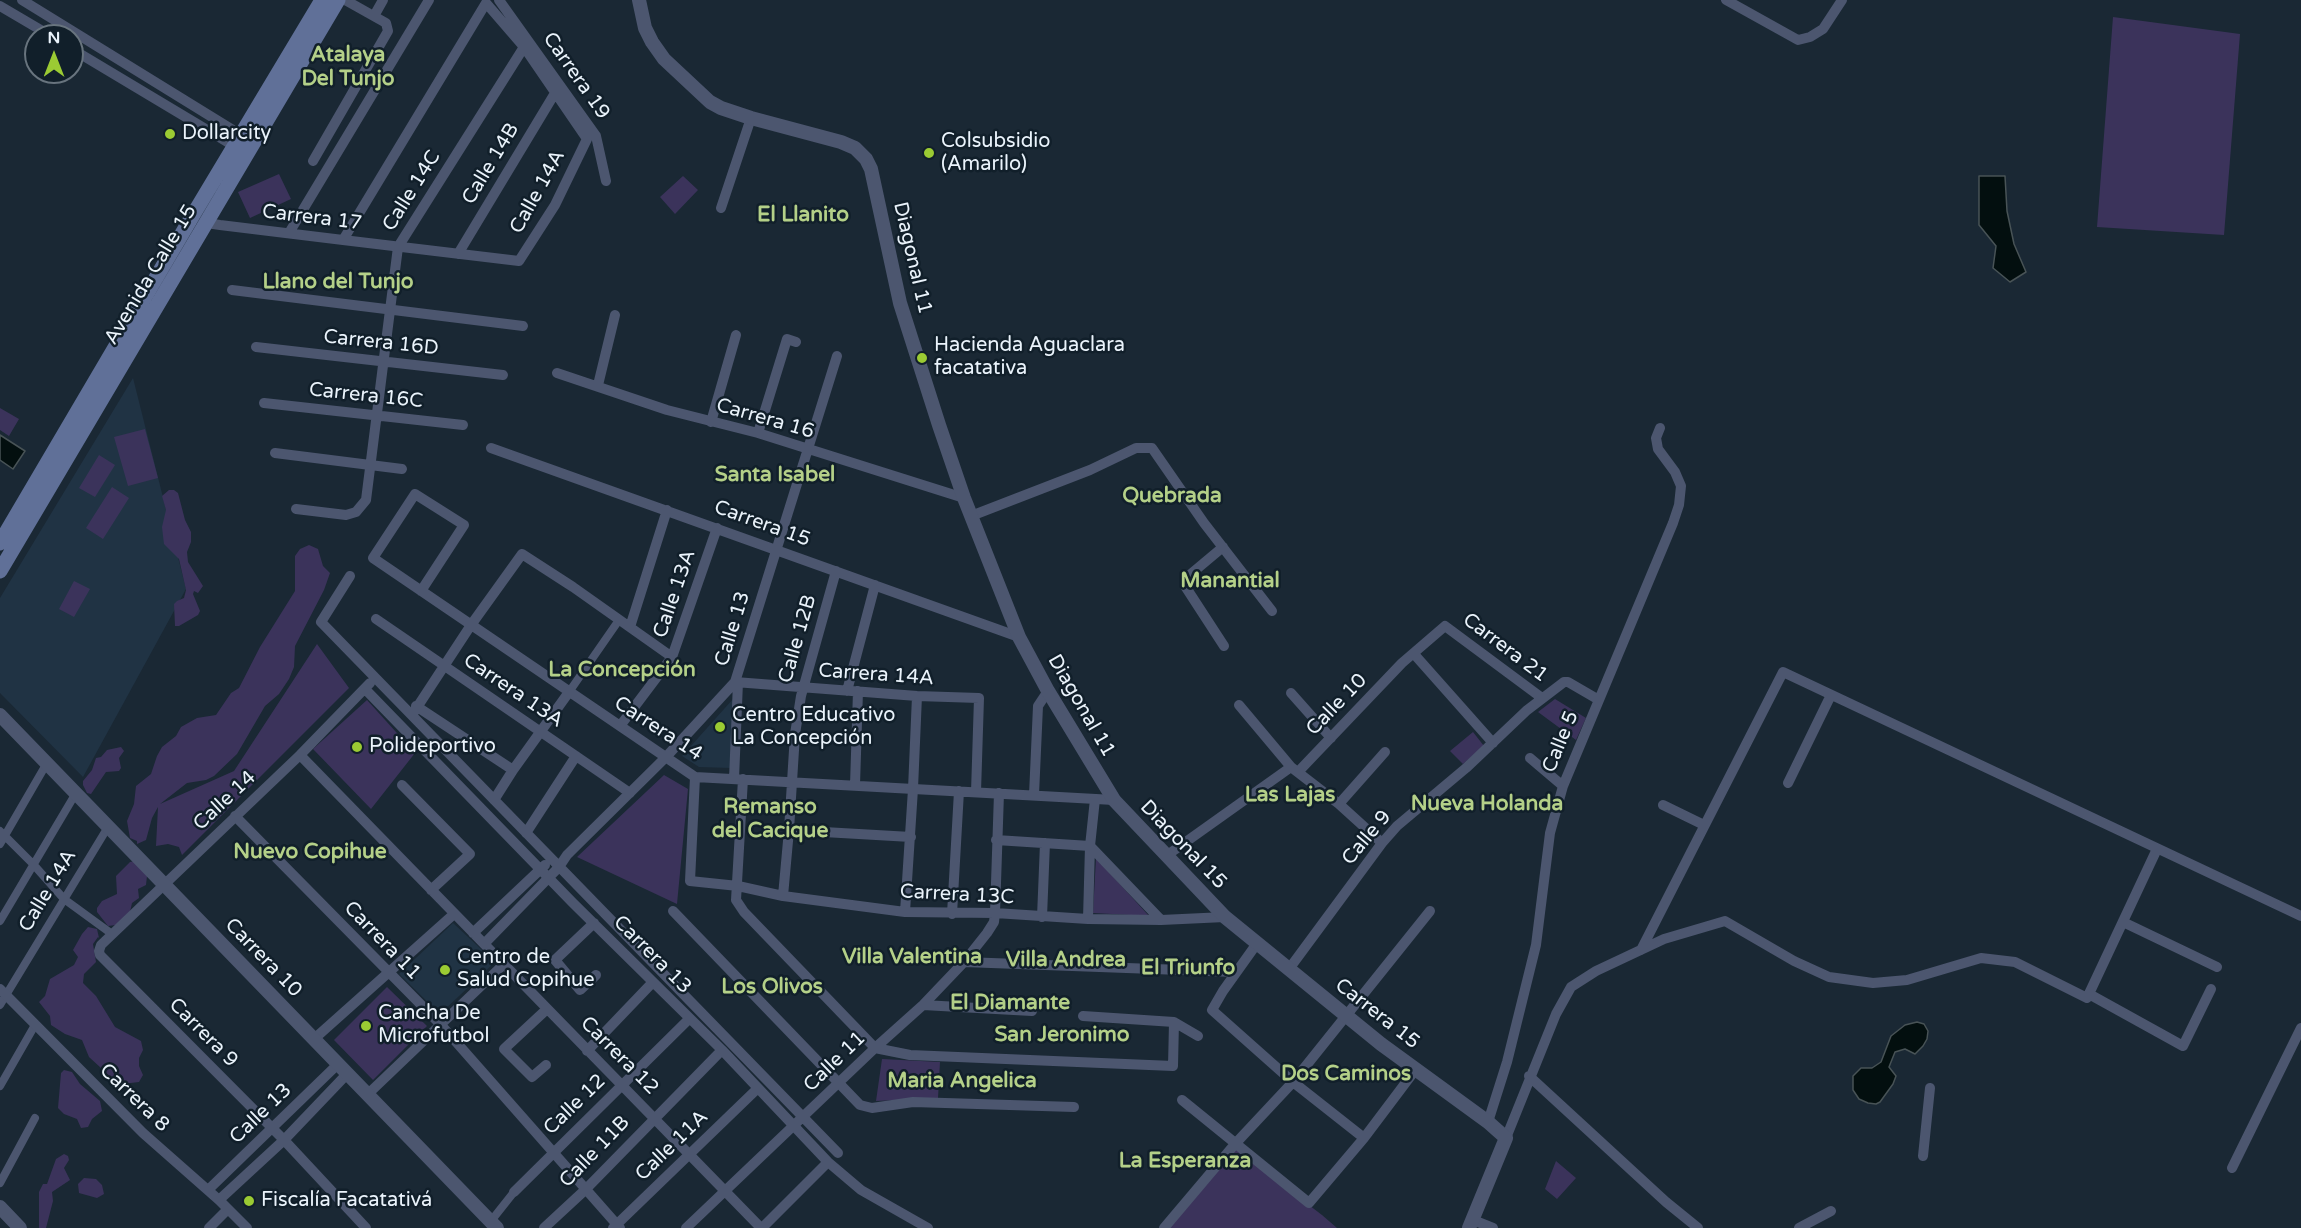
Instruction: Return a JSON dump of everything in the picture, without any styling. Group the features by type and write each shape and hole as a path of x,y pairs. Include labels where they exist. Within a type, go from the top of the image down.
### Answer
{"main road":[{"name":"Avenida Calle 15","path":"0,543 322,0"},
{"name":"Avenida Calle 15","path":"0,571 338,0"},
{"path":"193,215 207,223"}],"street":[{"path":"22,0 238,140"},
{"path":"313,161 388,31 386,23 345,0"},
{"path":"374,16 383,0"},
{"path":"289,233 429,0"},
{"name":"Carrera 19","path":"499,0 596,136 606,181"},
{"path":"1726,0 1797,40 1810,37 1823,29 1842,0"},
{"name":"Diagonal 11","path":"641,1 645,28 664,59 710,102 720,108 751,118 841,142 855,148 866,159 871,169 900,303 964,498 1019,637 1048,691 1114,800"},
{"path":"343,240 486,3 524,47 555,93"},
{"path":"0,6 31,24"},
{"name":"Calle 14C","path":"296,509 346,516 356,512 366,500 398,247 524,47"},
{"path":"84,56 238,140"},
{"name":"Calle 14A","path":"519,261 555,205 587,139 555,93"},
{"name":"Calle 14B","path":"458,254 555,93"},
{"path":"721,208 751,118"},
{"name":"Carrera 17","path":"207,223 519,261"},
{"path":"232,290 523,326"},
{"path":"598,386 615,315"},
{"path":"711,422 736,335"},
{"path":"758,433 787,339 796,342"},
{"name":"Carrera 16D","path":"256,347 503,375"},
{"name":"Calle 13","path":"473,933 541,868 556,863 567,855 666,757 737,682 806,450 837,356"},
{"name":"Carrera 16","path":"557,373 667,410 758,433 964,498"},
{"name":"Carrera 16C","path":"264,403 463,425"},
{"name":"Calle 5","path":"1488,1122 1507,1062 1536,945 1550,832 1563,786 1679,506 1681,486 1675,472 1658,449 1656,438 1660,428"},
{"name":"Carrera 15","path":"492,448 1019,637"},
{"path":"971,516 1090,470 1136,448 1152,448 1272,611"},
{"path":"275,453 402,468"},
{"name":"Carrera 14","path":"421,591 464,525 415,494 373,558 421,591 569,692 695,777 1114,800"},
{"path":"630,627 667,510"},
{"name":"Calle 13A","path":"620,726 672,657 717,528"},
{"path":"1223,547 1186,578 1185,586 1224,646"},
{"path":"414,711 522,554 672,657"},
{"name":"Calle 12B","path":"783,896 795,734 801,696 836,571"},
{"name":"Carrera 13","path":"350,576 321,622 375,678 414,711 494,800 838,1153"},
{"path":"855,785 853,691 875,585"},
{"name":"Carrera 13A","path":"376,619 630,792"},
{"path":"494,800 619,620"},
{"name":"Calle 10","path":"1294,770 1331,738 1402,663 1445,626"},
{"name":"Carrera 21","path":"1445,626 1542,698"},
{"path":"1414,654 1493,743"},
{"path":"1641,950 1783,672 2301,916"},
{"name":"Calle 14","path":"99,951 100,945 300,755 375,678"},
{"path":"737,682 738,886 736,900 744,912 875,1048 910,1055 1173,1066 1174,1022"},
{"name":"Carrera 14A","path":"737,682 916,696 979,698 976,792"},
{"name":"Calle 9","path":"1289,969 1397,826 1542,698 1559,684 1568,682 1599,700"},
{"name":"Carrera 13","path":"365,688 594,923 722,1050 828,1162 861,1190 928,1228"},
{"path":"1034,795 1038,706 1048,691"},
{"path":"1291,693 1331,738"},
{"path":"1788,783 1832,695"},
{"path":"905,912 914,789 916,696"},
{"path":"1239,705 1294,770 1339,804 1382,843"},
{"name":"Carrera 13","path":"414,711 513,770"},
{"name":"Carrera 10","path":"1,717 494,1225"},
{"path":"1339,804 1385,752"},
{"name":"Carrera 12","path":"300,755 688,1155 762,1228"},
{"path":"526,833 576,756"},
{"path":"1530,758 1563,786"},
{"path":"47,763 2,837 33,864 64,899 112,934"},
{"path":"1166,856 1294,770"},
{"name":"Carrera 13C","path":"695,777 690,881 738,886 783,896 905,912 995,913 1088,920 1225,917"},
{"path":"402,785 470,854 431,890"},
{"path":"952,914 959,791"},
{"path":"0,921 76,793"},
{"path":"995,913 999,794"},
{"path":"1088,920 1090,846 1095,799"},
{"name":"Diagonal 15","path":"1114,800 1225,917"},
{"path":"1663,805 1704,825"},
{"name":"Carrera 11","path":"235,816 442,1026 616,1227"},
{"name":"Calle 14A","path":"2,996 108,826"},
{"path":"789,830 910,837"},
{"path":"996,840 1090,846 1161,920"},
{"path":"1042,917 1045,843"},
{"path":"1493,1228 1471,1224 1529,1076 1556,1014 1571,987 1596,971 1665,939 1725,921 1794,961 1829,977 1873,983 1907,980 1981,958 2014,962 2087,998 2157,849"},
{"name":"Calle 13","path":"484,944 549,877 556,863"},
{"path":"673,911 860,1105 872,1108 913,1102 1074,1107"},
{"path":"1164,1228 1235,1144 1293,1082 1430,911"},
{"name":"Calle 11","path":"686,1228 923,1005 964,962 987,933 994,922 995,913"},
{"path":"314,1039 454,914"},
{"name":"Carrera 15","path":"1225,917 1346,1015 1506,1138"},
{"path":"2122,922 2217,967"},
{"path":"594,923 555,960 580,990 596,975"},
{"path":"1258,942 1235,972 1212,1010 1293,1082 1364,1138"},
{"name":"Carrera 9","path":"99,951 100,955 273,1128 366,1228"},
{"path":"964,962 1235,972"},
{"path":"368,1094 442,1026 504,964"},
{"path":"587,1051 653,982"},
{"path":"2089,994 2183,1046 2211,989"},
{"name":"Carrera 8","path":"2,996 35,1025 143,1133 247,1228"},
{"path":"923,1005 1032,1011"},
{"path":"546,1065 532,1077 504,1049 547,1008"},
{"path":"1083,1016 1174,1022 1198,1036"},
{"name":"Calle 12","path":"494,1225 514,1192 690,1019"},
{"path":"0,1086 35,1025"},
{"path":"2232,1168 2301,1028"},
{"name":"Calle 11B","path":"544,1228 585,1190 722,1050"},
{"name":"Calle 13","path":"208,1190 273,1128 343,1069"},
{"name":"Calle 13","path":"219,1200 284,1140 343,1069"},
{"path":"1182,1100 1309,1203 1364,1138 1416,1069"},
{"path":"1529,1076 1698,1228"},
{"path":"1923,1155 1930,1088"},
{"name":"Calle 11A","path":"616,1227 757,1089"},
{"path":"0,1183 35,1118"},
{"path":"762,1228 828,1162"},
{"path":"0,1207 20,1228"},
{"path":"209,1228 228,1209"},
{"path":"1799,1228 1831,1211"}],"shaded area":[{"path":"2113,17 2240,34 2224,235 2097,227"},
{"path":"279,174 291,199 250,218 238,192"},
{"path":"683,176 698,190 675,214 660,197"},
{"path":"1979,176 2005,176 2007,211 2014,244 2026,272 2010,282 1993,268 1996,246 1979,225"},
{"path":"133,378 186,589 83,777 0,693 0,598"},
{"path":"0,408 19,419 9,436 0,430"},
{"path":"145,429 158,478 128,486 114,437"},
{"path":"0,435 25,451 13,469 0,460"},
{"path":"99,455 115,465 95,497 79,488"},
{"path":"112,487 129,498 103,539 86,528"},
{"path":"169,490 178,493 185,520 191,532 191,542 187,552 188,562 203,586 198,593 194,591 193,594 200,611 198,615 179,626 175,626 174,604 184,598 186,590 179,559 164,544 162,527 166,510 162,496"},
{"path":"309,545 318,549 323,566 330,573 324,590 295,646 294,667 289,679 279,694 265,706 237,754 214,776 206,780 187,783 160,804 234,771 317,644 349,688 182,855 179,847 168,844 156,846 158,807 152,818 146,840 137,844 137,841 130,838 127,821 134,804 136,786 151,774 162,747 176,736 181,727 197,718 216,715 231,693 239,688 260,647 295,591 295,556 300,549"},
{"path":"74,581 90,589 74,617 59,609"},
{"name":"Centro Educativo La Concepción","path":"733,699 731,768 699,767 682,756"},
{"path":"1555,699 1586,718 1576,740 1538,712"},
{"path":"367,700 415,753 371,809 313,749"},
{"path":"1473,732 1484,746 1463,764 1450,751"},
{"path":"121,747 124,751 119,758 121,768 119,771 106,772 91,794 87,793 83,781 92,770 96,758 101,757 107,750"},
{"path":"664,775 688,789 677,904 577,857"},
{"path":"1096,858 1149,916 1093,913"},
{"path":"135,861 147,876 146,885 138,889 139,898 132,903 130,912 116,925 108,926 97,912 97,908 102,901 117,894 116,876 130,862"},
{"path":"453,923 495,962 440,1014 399,974"},
{"path":"88,927 97,929 99,938 93,944 96,962 84,974 83,983 96,996 115,1027 141,1041 143,1050 139,1058 139,1066 143,1075 139,1082 122,1084 104,1078 101,1068 89,1057 82,1040 65,1034 51,1025 50,1016 39,1002 45,996 50,979 74,965 78,957 73,950"},
{"path":"387,987 427,1026 373,1080 334,1040"},
{"path":"1917,1022 1924,1024 1928,1031 1923,1046 1915,1054 1905,1049 1895,1052 1889,1067 1896,1076 1880,1102 1868,1103 1859,1099 1853,1090 1853,1076 1861,1068 1872,1068 1881,1062 1891,1036 1905,1025"},
{"path":"882,1059 940,1062 938,1098 876,1101"},
{"path":"64,1070 72,1072 80,1084 100,1101 102,1111 92,1119 88,1127 81,1128 77,1119 64,1114 58,1108 61,1073"},
{"path":"1235,1149 1322,1215 1337,1228 1165,1228"},
{"path":"64,1154 69,1160 64,1168 70,1180 52,1192 53,1201 46,1228 39,1228 39,1192 43,1184 47,1184 56,1159"},
{"path":"1556,1161 1576,1178 1557,1199 1545,1189"},
{"path":"84,1178 96,1179 102,1185 104,1194 97,1198 79,1193 78,1184"}],"place":[{"name":"Dollarcity","path":"170,134"},
{"name":"Colsubsidio (Amarilo)","path":"929,153"},
{"name":"Hacienda Aguaclara facatativa","path":"922,358"},
{"name":"Centro Educativo La Concepción","path":"720,727"},
{"name":"Polideportivo","path":"357,747"},
{"name":"Centro de Salud Copihue","path":"445,970"},
{"name":"Cancha De Microfutbol","path":"366,1026"},
{"name":"Fiscalía Facatativá","path":"249,1201"}],"district":[{"name":"Atalaya Del Tunjo","path":"348,67"},
{"name":"El Llanito","path":"803,215"},
{"name":"Llano del Tunjo","path":"338,282"},
{"name":"Santa Isabel","path":"775,475"},
{"name":"Quebrada","path":"1172,496"},
{"name":"Manantial","path":"1230,581"},
{"name":"La Concepción","path":"622,670"},
{"name":"Las Lajas","path":"1290,795"},
{"name":"Nueva Holanda","path":"1487,804"},
{"name":"Remanso del Cacique","path":"770,819"},
{"name":"Nuevo Copihue","path":"310,852"},
{"name":"Villa Valentina","path":"912,957"},
{"name":"Villa Andrea","path":"1066,960"},
{"name":"El Triunfo","path":"1188,968"},
{"name":"Los Olivos","path":"772,987"},
{"name":"El Diamante","path":"1010,1003"},
{"name":"San Jeronimo","path":"1062,1035"},
{"name":"Dos Caminos","path":"1346,1074"},
{"name":"Maria Angelica","path":"962,1081"},
{"name":"La Esperanza","path":"1185,1161"}]}
